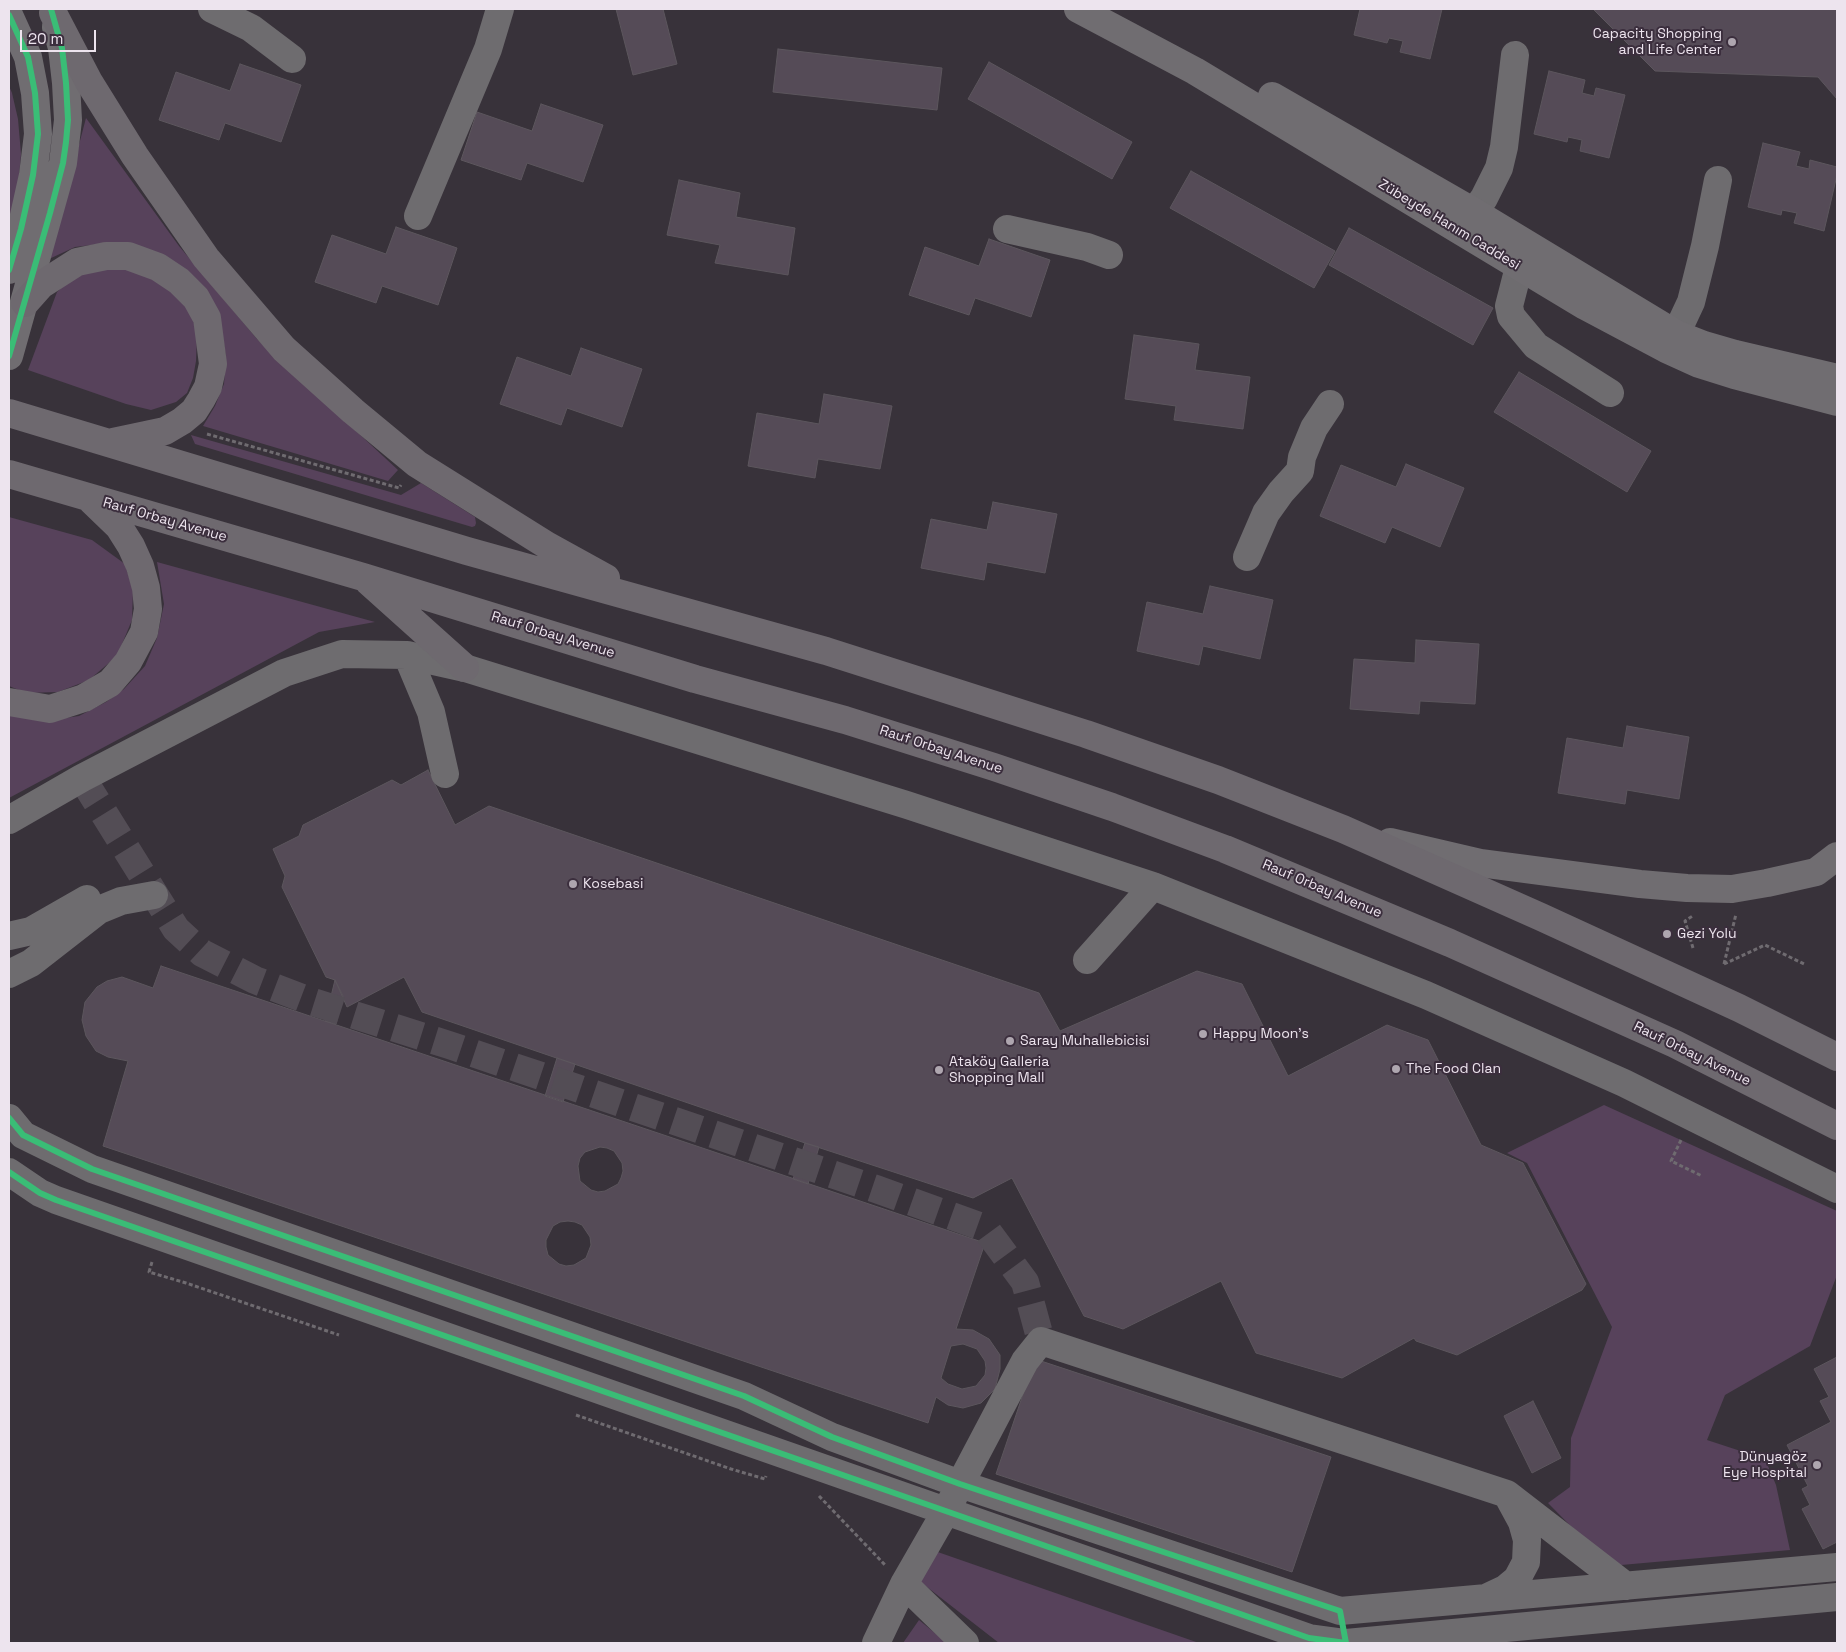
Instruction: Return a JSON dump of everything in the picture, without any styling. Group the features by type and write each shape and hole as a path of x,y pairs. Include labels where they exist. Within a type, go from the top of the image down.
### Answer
{"highway":[{"path":"52,11 94,90 135,156 206,258 284,349 353,411 417,464 548,546 646,600"},
{"path":"25,303 41,285 77,262 106,256 128,256 158,267 179,281 196,298 207,318 213,364 208,387 201,400 194,411 182,422 165,431 110,443"},
{"path":"9,413 466,551 826,651 1086,734 1218,780 1343,829 1541,917 1739,1008 1837,1057"},
{"name":"Rauf Orbay Avenue","path":"9,474 363,577 695,678 873,728 1030,779 1216,846 1450,943 1675,1044 1837,1126"},
{"path":"9,702 50,709 84,698 110,683 128,662 144,632 148,609 146,588 140,566 131,546 118,527 89,498"},
{"path":"363,577 465,668"}],"main road":[{"name":"Zübeyde Hanım Caddesi","path":"1078,9 1195,71 1585,306 1671,341 1704,345 1735,354 1804,383 1837,402"},
{"name":"Zübeyde Hanım Caddesi","path":"1117,9 1474,212 1671,341"},
{"path":"9,356 63,163 66,142 68,120 66,83 62,48 52,11"},
{"path":"9,15 28,58 35,93 38,134 33,174 21,229 9,270"},
{"name":"Zübeyde Hanım Caddesi","path":"1804,383 1837,378"},
{"path":"1343,829 1480,863 1687,888 1742,887 1816,872 1837,856"}],"street":[{"path":"212,9 251,28 292,59"},
{"path":"418,216 488,49 500,9"},
{"path":"1474,212 1484,198 1499,168 1505,139 1515,56"},
{"path":"1671,341 1691,302 1705,246 1718,180"},
{"path":"1007,229 1087,247 1109,255"},
{"path":"1520,267 1509,306 1511,316 1536,346 1610,393"},
{"path":"1247,557 1266,513 1281,492 1300,471 1302,457 1314,428 1330,404"},
{"path":"9,820 82,778 284,673 342,654 407,655 465,668 907,805 1153,886 1426,995 1597,1071 1692,1116 1837,1189"},
{"path":"407,655 431,712 445,774"},
{"path":"9,936 30,931 58,917 95,894 119,884 134,884 154,895 121,901 99,910 68,932 31,963 9,974"},
{"path":"1087,960 1153,886"},
{"path":"9,1118 23,1135 92,1169 744,1396 832,1437 960,1484 1340,1611 1837,1567"},
{"path":"9,1172 56,1200 1309,1638 1346,1643 1837,1597"},
{"path":"876,1643 904,1584 946,1511 1025,1361 1042,1341 1507,1494 1626,1586"},
{"path":"1486,1598 1505,1589 1517,1579 1526,1562 1527,1540 1522,1522 1507,1494"},
{"path":"904,1584 965,1643"},
{"path":"1340,1611 1346,1643"}],"path":[{"path":"182,422 194,430 399,488 417,464"},
{"path":"1742,887 1724,964 1765,945 1804,964"},
{"path":"1671,1160 1702,1176"},
{"path":"186,1283 339,1335"},
{"path":"576,1416 731,1469"},
{"path":"815,1493 904,1584"}],"shaded area":[{"path":"9,86 18,119 21,154 18,188 9,230"},
{"path":"86,118 179,246 257,339 398,470 388,481 203,426 215,406 224,384 226,357 221,325 108,243 75,247 49,259"},
{"path":"108,268 135,269 181,293 192,315 197,336 196,361 193,378 187,393 176,402 151,410 126,404 28,370 57,292 75,275"},
{"path":"191,435 401,495 421,483 475,517 476,523 472,527 195,444"},
{"path":"9,517 92,540 125,564 133,590 132,620 117,656 89,680 58,692 26,693 9,686"},
{"path":"157,562 375,622 319,632 9,798 9,715 44,721 79,716 106,702 124,689 145,666 157,638 164,604"},
{"path":"1604,1105 1837,1211 1837,1275 1810,1346 1725,1395 1707,1440 1765,1459 1776,1485 1790,1550 1610,1566 1548,1503 1570,1487 1571,1438 1612,1327 1527,1163 1507,1153"},
{"path":"932,1550 1199,1643 999,1643 918,1580"},
{"path":"919,1620 947,1643 903,1643"}],"building":[{"path":"616,9 663,9 677,64 633,75"},
{"path":"1360,9 1442,9 1430,59 1400,52 1403,41 1389,38 1387,43 1354,35"},
{"name":"Capacity Shopping and Life Center","path":"1593,9 1837,9 1837,99 1818,77 1655,71"},
{"path":"778,49 942,68 937,110 773,92"},
{"path":"989,62 1132,142 1112,179 968,99"},
{"path":"240,64 301,85 281,142 225,123 219,140 159,120 176,72 230,91"},
{"path":"1549,71 1585,80 1582,93 1594,96 1596,88 1625,95 1609,158 1580,151 1582,140 1568,137 1567,142 1534,134"},
{"path":"541,104 603,125 583,182 527,163 521,180 461,160 477,112 532,131"},
{"path":"1763,143 1800,152 1796,166 1809,169 1810,160 1837,167 1837,175 1824,231 1794,223 1797,213 1782,210 1781,215 1748,207"},
{"path":"1191,171 1335,251 1314,288 1170,208"},
{"path":"679,180 740,193 736,217 795,228 788,275 715,263 720,245 667,235"},
{"path":"396,227 457,248 438,305 382,286 376,303 315,282 332,235 386,254"},
{"path":"1349,228 1493,308 1473,345 1329,265"},
{"path":"989,239 1050,260 1031,317 975,298 969,315 909,295 925,247 979,266"},
{"path":"1134,335 1199,344 1195,370 1250,377 1243,429 1174,420 1176,406 1125,399"},
{"path":"581,348 642,369 622,427 567,408 561,425 500,404 517,357 571,376"},
{"path":"1519,372 1651,451 1627,492 1494,412"},
{"path":"824,394 892,406 880,469 818,459 815,478 748,466 757,413 819,424"},
{"path":"1406,464 1464,488 1440,547 1392,527 1385,543 1320,516 1341,465 1396,487"},
{"path":"993,502 1057,514 1045,573 987,562 984,580 921,568 931,519 987,530"},
{"path":"1210,586 1273,600 1260,659 1203,646 1199,665 1137,651 1147,602 1203,614"},
{"path":"1416,640 1479,644 1475,704 1420,701 1419,714 1350,709 1354,659 1415,663"},
{"path":"1627,726 1689,737 1679,799 1627,790 1625,804 1558,793 1567,738 1623,748"},
{"name":"Ataköy Galleria Shopping Mall","path":"428,770 455,825 489,806 1039,993 1060,1031 1197,971 1242,984 1288,1076 1387,1025 1428,1040 1481,1145 1523,1163 1586,1284 1582,1290 1457,1355 1416,1341 1414,1338 1342,1378 1256,1353 1221,1281 1123,1329 1084,1316 1012,1178 973,1198 805,1143 422,1012 404,977 347,1007 335,980 326,977 282,887 285,876 273,849 299,836 303,825 392,780 401,785"},
{"path":"161,966 985,1243 956,1329 973,1330 989,1339 1000,1355 1000,1369 995,1389 981,1403 963,1408 948,1405 936,1397 928,1423 103,1146 128,1061 108,1057 96,1051 86,1036 82,1020 85,1002 97,987 107,981 122,977 153,988","holes":["600,1147 614,1151 622,1163 623,1171 618,1184 605,1191 598,1192 591,1190 580,1181 578,1166 580,1158 585,1152","568,1221 582,1225 590,1237 591,1245 586,1258 574,1265 566,1266 559,1264 548,1255 546,1240 553,1226 560,1222","963,1344 977,1349 985,1361 985,1375 976,1386 962,1389 948,1384 941,1378 951,1346"]},
{"path":"335,980 343,996 336,1024 325,1021"},
{"path":"557,1058 575,1064 563,1102 545,1096"},
{"path":"805,1143 819,1147 808,1184 793,1179"},
{"name":"Dünyagöz Eye Hospital","path":"1837,1357 1837,1542 1823,1549 1802,1509 1810,1505 1802,1489 1808,1486 1787,1445 1831,1422 1820,1401 1829,1397 1814,1369"},
{"path":"1035,1359 1331,1457 1292,1572 996,1474"},
{"path":"1533,1401 1561,1458 1532,1473 1504,1416"}],"tunnel":[{"path":"82,778 176,929 202,953 255,980 310,1001 449,1045 876,1189 985,1228 1025,1282 1041,1341"}],"cycle path":[{"path":"9,356 50,213 63,163 66,142 68,120 66,83 62,48 51,9"},
{"path":"9,15 28,57 35,93 38,134 33,175 21,229 9,270"},
{"path":"9,1118 23,1135 92,1169 744,1396 832,1437 960,1484 1340,1611 1346,1643"},
{"path":"9,1172 40,1193 56,1200 1309,1638 1346,1643"}],"place":[{"name":"Capacity Shopping and Life Center","path":"1732,42"},
{"name":"Kosebasi","path":"573,884"},
{"name":"Gezi Yolu","path":"1667,934"},
{"name":"Happy Moon's","path":"1203,1034"},
{"name":"Saray Muhallebicisi","path":"1010,1041"},
{"name":"The Food Clan","path":"1396,1069"},
{"name":"Ataköy Galleria Shopping Mall","path":"939,1070"},
{"name":"Dünyagöz Eye Hospital","path":"1817,1465"}]}
